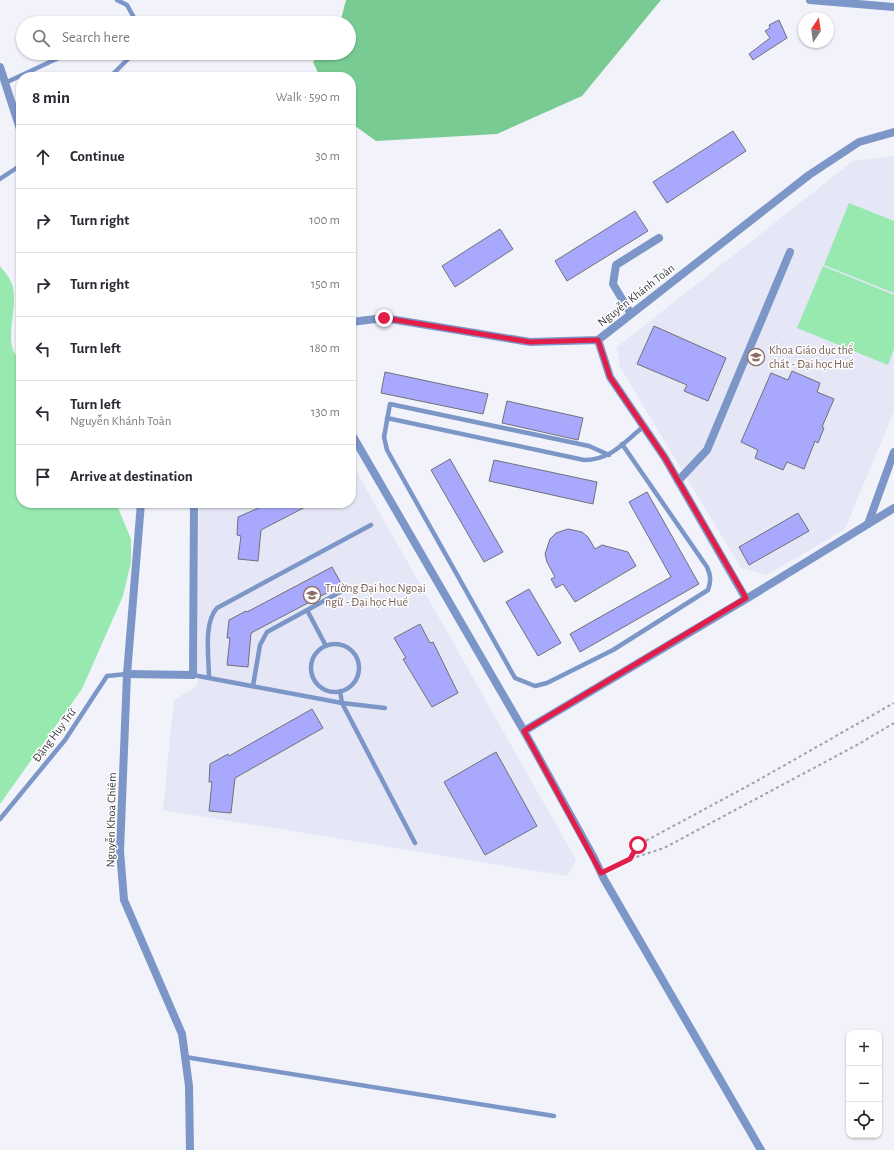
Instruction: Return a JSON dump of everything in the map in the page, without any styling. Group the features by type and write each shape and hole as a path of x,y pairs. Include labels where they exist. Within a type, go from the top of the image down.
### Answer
{"street":[{"path":"810,0 894,7"},
{"path":"0,67 16,117"},
{"name":"Nguyễn Khánh Toàn","path":"356,321 384,318 530,342 598,340 809,175 859,142 894,132"},
{"path":"631,314 613,284 616,265 659,238"},
{"path":"678,481 707,450 790,252"},
{"path":"598,340 610,377 678,481 746,598"},
{"path":"356,442 524,731 601,873 761,1150"},
{"path":"868,524 894,452"},
{"name":"Nguyễn Khoa Chiêm","path":"141,508 127,674 120,851 124,900 182,1034 189,1086 190,1150"},
{"path":"127,674 193,675 194,508"},
{"path":"524,731 894,508"}],"lane":[{"path":"117,0 127,5 133,16"},
{"path":"28,72 54,60"},
{"path":"115,72 127,60"},
{"path":"5,83 16,78"},
{"path":"0,179 16,168"},
{"path":"609,455 589,446 390,404 384,437 387,450 515,678 535,686 547,683 614,650 708,590 710,574 707,568 622,444"},
{"path":"387,418 584,460 598,460 609,455 644,427"},
{"path":"209,678 209,630 212,614 217,608 371,525"},
{"path":"253,686 256,660 262,639 267,632 342,591"},
{"path":"307,610 326,646"},
{"path":"338,644 348,648 355,654 358,663 358,672 355,681 340,691 330,691 322,688 315,681 312,672 312,663 315,655 326,646 338,644"},
{"name":"Đặng Huy Trứ","path":"0,819 65,740 107,676 127,674"},
{"path":"193,675 342,703 385,708"},
{"path":"340,691 342,703 415,842"},
{"path":"185,1057 554,1116"}],"path":[{"path":"630,859 638,845 755,782 894,703"},
{"path":"601,873 630,859 664,848 857,745 894,723"}],"shaded area":[{"name":"Khoa Giáo dục thể chất - Đại học Huế","path":"894,156 894,411 845,529 767,575 741,568 620,367 617,347 853,161"},
{"name":"Trường Đại học Ngoại ngữ - Đại học Huế","path":"356,471 576,860 567,876 163,810 174,700 197,686 199,508 356,508"}],"green space":[{"path":"346,0 661,0 582,96 497,134 376,141 356,127 356,72 318,72 313,62 315,60 356,60 356,16 342,16"},
{"path":"849,203 894,221 894,293 824,265"},
{"path":"0,266 12,284 14,294 11,336 12,346 16,355 16,508 118,508 131,539 131,562 123,596 82,689 0,804"},
{"path":"823,266 894,295 894,349 888,365 797,328"}],"building":[{"path":"779,20 787,38 753,60 749,54 770,38 765,31 770,28 769,25"},
{"path":"733,131 746,151 667,203 653,182"},
{"path":"635,211 648,231 567,281 555,261"},
{"path":"500,229 513,249 455,287 442,266"},
{"path":"654,326 726,358 708,401 684,391 687,385 637,364"},
{"path":"792,371 820,383 817,392 834,399 822,427 824,428 818,443 815,441 804,469 787,462 783,470 755,458 758,450 741,442 771,373 788,380"},
{"path":"385,372 488,394 483,414 381,393"},
{"path":"507,401 583,418 578,440 502,423"},
{"path":"450,459 503,552 484,562 431,470"},
{"path":"494,460 597,482 593,504 489,481"},
{"path":"647,492 699,584 580,652 570,634 671,577 629,502"},
{"path":"259,508 303,508 261,530 258,561 238,559 241,536 237,535 238,517"},
{"path":"798,513 809,531 749,565 739,547"},
{"path":"568,529 582,532 588,537 595,549 602,545 628,552 636,566 575,602 563,584 556,588 551,579 555,577 547,562 545,554 550,539 556,533"},
{"path":"332,567 342,585 251,633 248,667 227,665 230,638 227,638 229,620"},
{"path":"529,589 561,643 538,656 506,602"},
{"path":"420,624 430,643 433,642 458,693 432,707 403,659 406,658 394,638"},
{"path":"312,709 323,728 235,778 231,813 209,811 212,782 209,782 210,764 228,754 229,756"},
{"path":"496,752 537,826 485,855 444,782"}],"place":[{"name":"Khoa Giáo dục thể chất - Đại học Huế","path":"756,357"},
{"name":"Trường Đại học Ngoại ngữ - Đại học Huế","path":"312,595"}],"route":[{"path":"384,318 467,333 530,342 598,340 610,377 665,458 746,598 524,731 601,873 630,859 638,845"}]}
